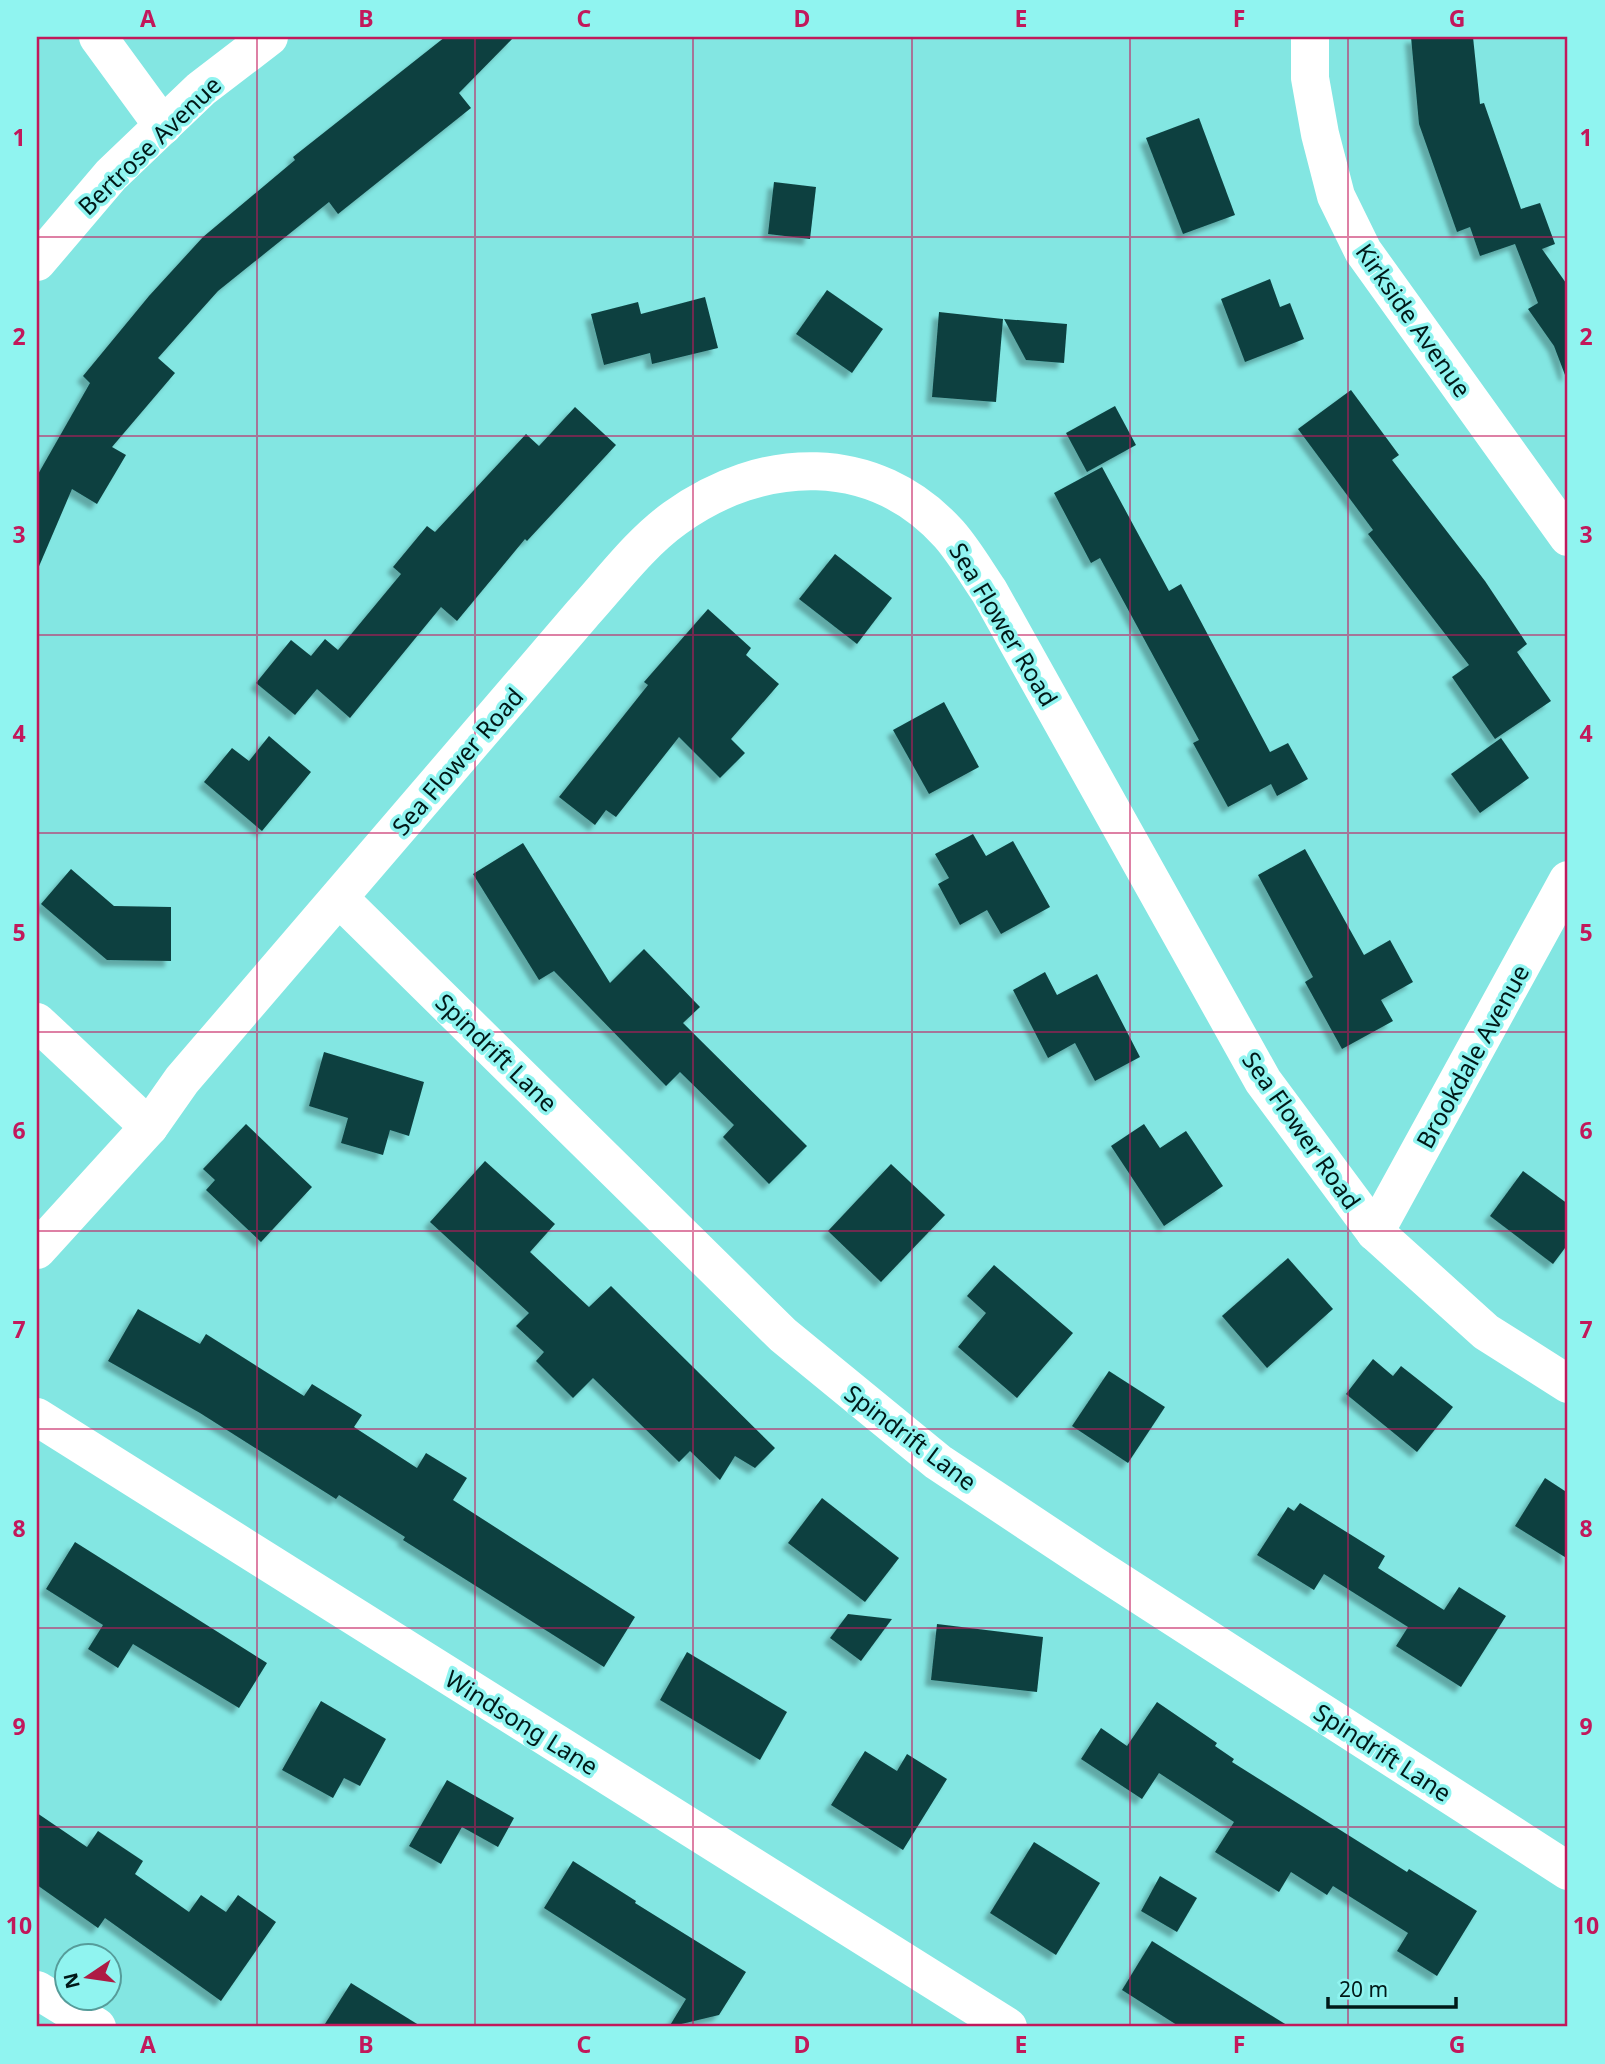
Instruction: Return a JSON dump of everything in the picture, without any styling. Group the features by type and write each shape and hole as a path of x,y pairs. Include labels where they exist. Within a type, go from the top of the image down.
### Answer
{"street":[{"path":"97,37 163,126"},
{"name":"Bertrose Avenue","path":"37,262 111,175 201,89 269,37"},
{"name":"Kirkside Avenue","path":"1310,37 1310,78 1320,134 1336,196 1363,251 1568,537"},
{"name":"Sea Flower Road","path":"37,1250 149,1127 182,1080 638,552 674,519 724,489 754,478 786,471 814,470 858,477 900,495 949,534 989,591 1262,1081 1375,1232 1486,1332 1568,1384"},
{"name":"Brookdale Avenue","path":"1375,1232 1568,880"},
{"name":"Spindrift Lane","path":"340,898 783,1335 938,1462 1568,1871"},
{"path":"37,1022 149,1127"},
{"name":"Windsong Lane","path":"37,1417 1008,2027"},
{"path":"37,1990 97,2027"}],"building":[{"path":"445,37 514,37 459,93 471,108 338,214 329,202 218,291 158,358 175,373 112,447 126,455 97,504 72,489 37,571 37,476 90,383 83,376 149,296 203,237 295,160 293,157"},
{"path":"1411,37 1473,37 1480,104 1484,103 1521,209 1540,203 1555,244 1542,249 1566,283 1568,281 1568,375 1565,375 1554,346 1528,309 1538,303 1515,244 1480,256 1470,227 1457,232 1419,124"},
{"path":"1199,118 1235,215 1183,234 1146,138"},
{"path":"774,182 816,187 810,239 768,234"},
{"path":"1270,279 1280,307 1290,303 1304,339 1245,362 1221,299"},
{"path":"827,290 883,329 852,373 796,334"},
{"path":"705,297 718,348 652,364 650,353 604,365 591,314 638,302 641,314"},
{"path":"939,312 1003,319 996,402 932,397"},
{"path":"1004,319 1067,324 1064,363 1026,360"},
{"path":"1351,390 1399,455 1392,460 1485,581 1527,644 1517,652 1551,701 1495,739 1452,677 1469,665 1368,534 1373,530 1298,429"},
{"path":"1115,406 1136,445 1087,472 1066,433"},
{"path":"575,407 616,445 527,541 525,539 457,621 441,607 350,718 317,689 295,715 256,683 291,640 311,656 325,639 338,650 401,574 393,567 427,526 435,532 526,434 539,446"},
{"path":"1102,467 1169,591 1181,584 1270,752 1288,743 1308,779 1277,796 1271,784 1228,807 1193,743 1199,740 1100,558 1091,563 1054,493"},
{"path":"835,554 892,598 857,644 799,599"},
{"path":"708,609 751,648 746,655 779,684 731,739 745,753 720,778 679,737 616,817 606,810 595,825 559,797 648,685 644,682"},
{"path":"944,702 979,767 929,794 893,730"},
{"path":"269,736 311,772 262,831 204,782 232,748 249,761"},
{"path":"1501,738 1529,778 1480,813 1451,774"},
{"path":"973,834 986,856 1013,841 1050,907 1001,934 987,910 960,925 938,884 949,878 935,854"},
{"path":"523,843 610,983 644,949 700,1007 683,1023 807,1146 769,1184 723,1137 734,1125 680,1072 666,1086 554,971 539,980 473,874"},
{"path":"1305,849 1364,955 1390,940 1413,982 1381,1000 1393,1021 1342,1049 1305,982 1313,977 1258,875"},
{"path":"71,869 114,906 171,907 171,961 107,960 41,904"},
{"path":"1045,972 1057,995 1097,974 1140,1057 1095,1081 1075,1043 1048,1058 1013,990"},
{"path":"324,1052 424,1082 409,1136 390,1130 383,1155 341,1143 348,1118 309,1106"},
{"path":"246,1124 312,1187 261,1242 206,1190 215,1180 203,1169"},
{"path":"1144,1124 1160,1148 1186,1131 1223,1186 1164,1226 1111,1146"},
{"path":"485,1161 555,1224 530,1252 589,1307 611,1286 775,1448 755,1468 735,1456 720,1480 690,1451 679,1462 593,1378 573,1398 536,1361 544,1352 516,1326 529,1313 430,1222"},
{"path":"891,1164 945,1215 881,1282 828,1231"},
{"path":"1523,1171 1568,1204 1568,1244 1553,1264 1490,1216"},
{"path":"1288,1258 1333,1309 1267,1368 1222,1316"},
{"path":"994,1265 1073,1333 1017,1398 958,1347 986,1313 967,1296"},
{"path":"138,1309 200,1344 206,1334 304,1396 312,1384 362,1415 354,1427 417,1468 426,1453 467,1478 453,1500 635,1617 604,1667 403,1540 405,1537 339,1495 336,1499 200,1413 108,1361"},
{"path":"1373,1359 1393,1376 1401,1366 1453,1407 1417,1452 1346,1394"},
{"path":"1109,1371 1165,1407 1128,1463 1072,1426"},
{"path":"1545,1478 1568,1493 1568,1559 1515,1526"},
{"path":"822,1498 899,1558 865,1602 788,1543"},
{"path":"1300,1503 1385,1556 1378,1568 1444,1610 1459,1587 1506,1616 1461,1687 1396,1646 1408,1627 1324,1574 1314,1590 1257,1555 1288,1507 1294,1511"},
{"path":"75,1542 267,1663 239,1708 133,1644 118,1668 88,1649 103,1625 46,1589"},
{"path":"848,1614 892,1619 861,1661 830,1638"},
{"path":"937,1624 1043,1637 1037,1692 931,1680"},
{"path":"687,1652 787,1712 760,1760 660,1700"},
{"path":"321,1701 386,1739 360,1786 344,1778 333,1798 282,1770"},
{"path":"1157,1702 1217,1743 1215,1746 1234,1759 1232,1762 1407,1872 1409,1869 1477,1911 1437,1976 1397,1951 1408,1933 1333,1886 1327,1895 1291,1872 1279,1892 1215,1852 1234,1822 1159,1773 1142,1799 1081,1759 1101,1728 1127,1746"},
{"path":"865,1751 897,1771 907,1754 947,1779 903,1850 831,1805"},
{"path":"447,1780 514,1818 498,1847 462,1827 441,1864 409,1846"},
{"path":"37,1813 87,1847 98,1831 143,1861 135,1874 189,1912 201,1895 226,1912 238,1895 276,1922 221,2001 105,1918 98,1928 37,1885"},
{"path":"1034,1842 1100,1883 1056,1955 990,1913"},
{"path":"573,1861 746,1972 719,2015 669,2027 686,1999 544,1908"},
{"path":"1160,1876 1197,1898 1177,1932 1141,1911"},
{"path":"1152,1941 1290,2027 1180,2027 1122,1990"},
{"path":"351,1983 422,2027 323,2027"}]}
